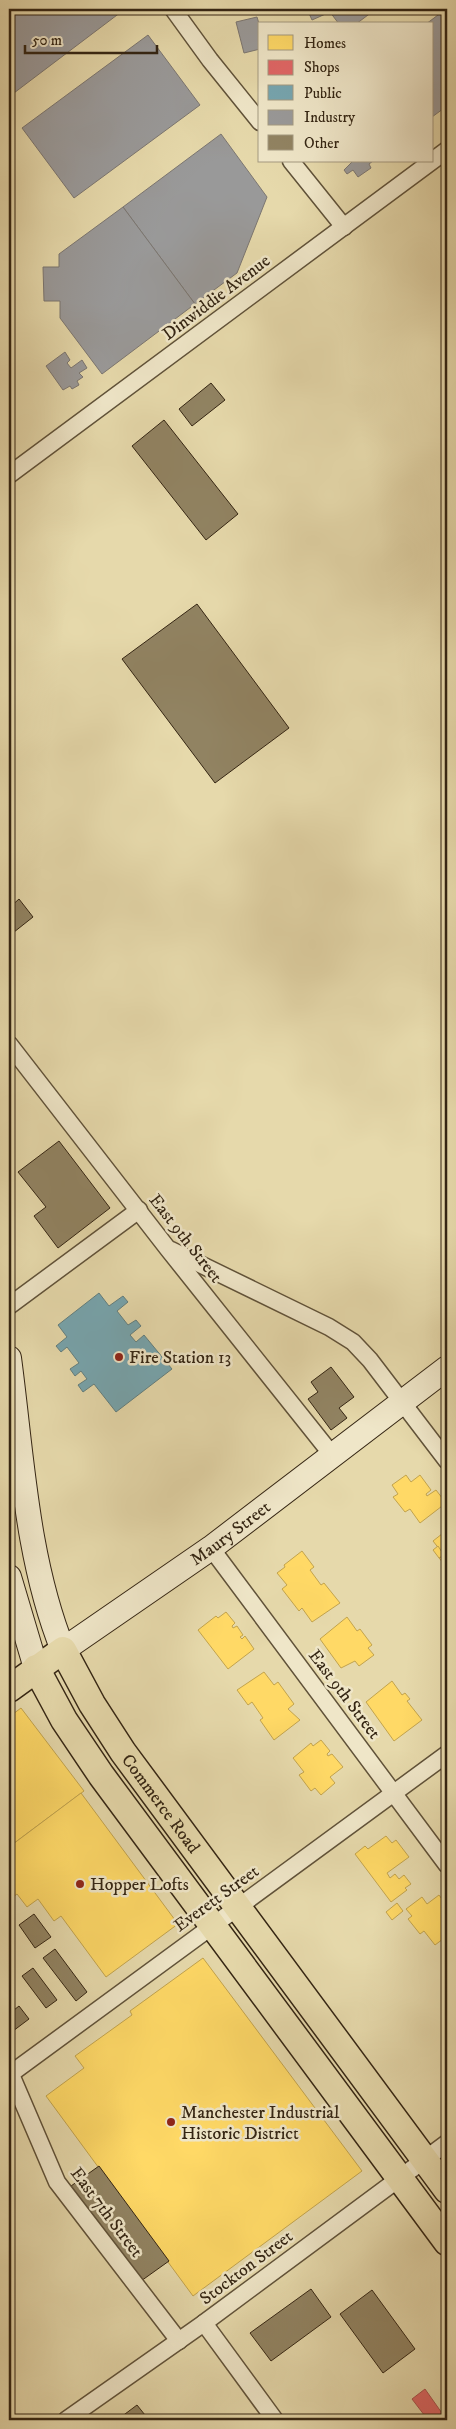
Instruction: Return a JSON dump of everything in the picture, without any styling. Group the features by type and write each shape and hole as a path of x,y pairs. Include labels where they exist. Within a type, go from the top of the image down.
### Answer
{"main road":[{"name":"Maury Street","path":"9,1689 63,1650"},
{"name":"Commerce Road","path":"63,1650 92,1704 123,1752 447,2190"},
{"name":"Commerce Road","path":"36,1668 64,1720 90,1760 447,2242"}],"street":[{"path":"173,9 210,60 258,120"},
{"name":"Dinwiddie Avenue","path":"434,160 447,150"},
{"path":"292,162 344,227"},
{"name":"Dinwiddie Avenue","path":"9,475 431,162"},
{"name":"East 9th Street","path":"9,1044 168,1249 333,1456"},
{"path":"9,1306 139,1210"},
{"path":"168,1249 329,1327 353,1342 370,1360 447,1461"},
{"name":"Commerce Road","path":"9,1358 35,1551 44,1591 63,1650"},
{"name":"Maury Street","path":"63,1650 210,1548 447,1368"},
{"name":"East 9th Street","path":"210,1548 447,1865"},
{"name":"Commerce Road","path":"9,1578 36,1668"},
{"name":"Everett Street","path":"10,2073 395,1794 447,1754"},
{"name":"East 7th Street","path":"10,2073 57,2182 179,2341"},
{"name":"Stockton Street","path":"66,2420 179,2341 447,2143"},
{"path":"204,2322 275,2420"}],"building: Homes":[{"path":"406,1475 411,1482 420,1475 431,1490 426,1494 427,1496 436,1490 446,1503 420,1523 410,1509 405,1512 393,1497 398,1494 392,1485"},
{"path":"447,1530 447,1563 445,1565 439,1558 444,1555 433,1541"},
{"path":"438,1546 444,1555 439,1558 433,1550"},
{"path":"302,1551 314,1567 310,1570 321,1585 324,1583 340,1603 312,1622 302,1608 299,1611 282,1589 287,1585 277,1573"},
{"path":"226,1612 235,1623 232,1626 233,1628 237,1626 243,1635 240,1637 242,1639 245,1636 254,1649 228,1669 198,1630 216,1616 218,1618"},
{"path":"347,1617 357,1631 360,1629 372,1645 368,1648 374,1655 359,1666 355,1661 341,1668 320,1639"},
{"path":"264,1672 274,1685 278,1682 294,1704 288,1709 300,1720 274,1740 260,1720 263,1718 252,1702 248,1705 237,1690"},
{"path":"392,1681 402,1695 405,1693 410,1699 407,1701 422,1720 394,1741 366,1702"},
{"path":"21,1708 84,1791 9,1847 9,1717"},
{"path":"321,1740 330,1751 327,1754 328,1756 332,1754 343,1767 330,1777 335,1783 321,1795 315,1788 311,1791 299,1775 304,1772 293,1758 311,1743 313,1746"},
{"name":"Hopper Lofts","path":"81,1793 178,1924 106,1977 61,1916 54,1921 38,1899 27,1907 17,1894 9,1900 9,1890 13,1887 9,1882 9,1869 14,1865 9,1858 9,1847"},
{"path":"386,1836 392,1843 396,1840 409,1857 387,1873 390,1878 395,1874 399,1879 404,1875 411,1884 405,1888 407,1890 391,1902 355,1854 365,1846 368,1849"},
{"path":"439,1895 447,1906 447,1936 435,1945 424,1931 420,1934 408,1919 412,1916 406,1909 422,1897 427,1904"},
{"path":"397,1903 403,1911 392,1920 386,1912"},
{"path":"203,1958 362,2171 193,2296 46,2096 84,2068 75,2056 132,2015 130,2011"}],"building: Shops":[{"path":"425,2389 444,2416 439,2420 428,2420 412,2399"}],"building: Public":[{"name":"Fire Station 13","path":"99,1293 109,1306 123,1296 128,1302 117,1311 128,1325 136,1320 141,1326 130,1335 136,1342 144,1335 172,1369 116,1412 94,1384 83,1392 78,1385 87,1379 81,1371 75,1376 70,1369 79,1363 67,1347 61,1352 56,1346 67,1337 58,1325"}],"building: Industry":[{"path":"9,9 125,9 10,96"},
{"path":"307,9 376,9 359,22 338,22 330,12 312,20"},
{"path":"446,9 447,106 434,116 434,22 429,22"},
{"path":"257,17 258,50 244,53 236,22"},
{"path":"148,35 200,105 74,198 22,128"},
{"path":"221,134 267,197 237,273 195,304 123,207"},
{"path":"352,162 372,162 369,164 371,168 358,177 353,170 347,174 344,170"},
{"path":"123,207 195,304 102,374 60,318 60,301 44,301 43,267 59,267 59,254"},
{"path":"65,352 70,360 67,363 71,368 82,360 87,368 79,373 83,377 77,381 79,385 72,389 70,386 63,390 46,366"}],"building: Other":[{"path":"211,383 225,400 192,426 179,409"},
{"path":"164,420 238,514 206,540 132,446"},
{"path":"197,604 289,728 215,783 122,659"},
{"path":"19,899 33,917 9,936 9,908"},
{"path":"59,1141 110,1208 58,1248 34,1216 46,1207 18,1172"},
{"path":"331,1367 354,1397 339,1408 347,1418 331,1430 308,1399 318,1392 311,1382"},
{"path":"34,1914 51,1937 35,1948 19,1925"},
{"path":"55,1949 87,1992 76,2001 43,1958"},
{"path":"33,1968 57,2000 46,2008 22,1976"},
{"path":"19,2006 29,2019 9,2034 9,2014"},
{"path":"99,2166 169,2261 141,2281 71,2186"},
{"path":"311,2289 331,2317 271,2361 250,2333"},
{"path":"372,2290 415,2349 383,2373 340,2314"},
{"path":"137,2405 149,2420 123,2420 121,2417"}],"place":[{"name":"Fire Station 13","path":"119,1357"},
{"name":"Hopper Lofts","path":"80,1884"},
{"name":"Manchester Industrial Historic District","path":"171,2122"}]}
